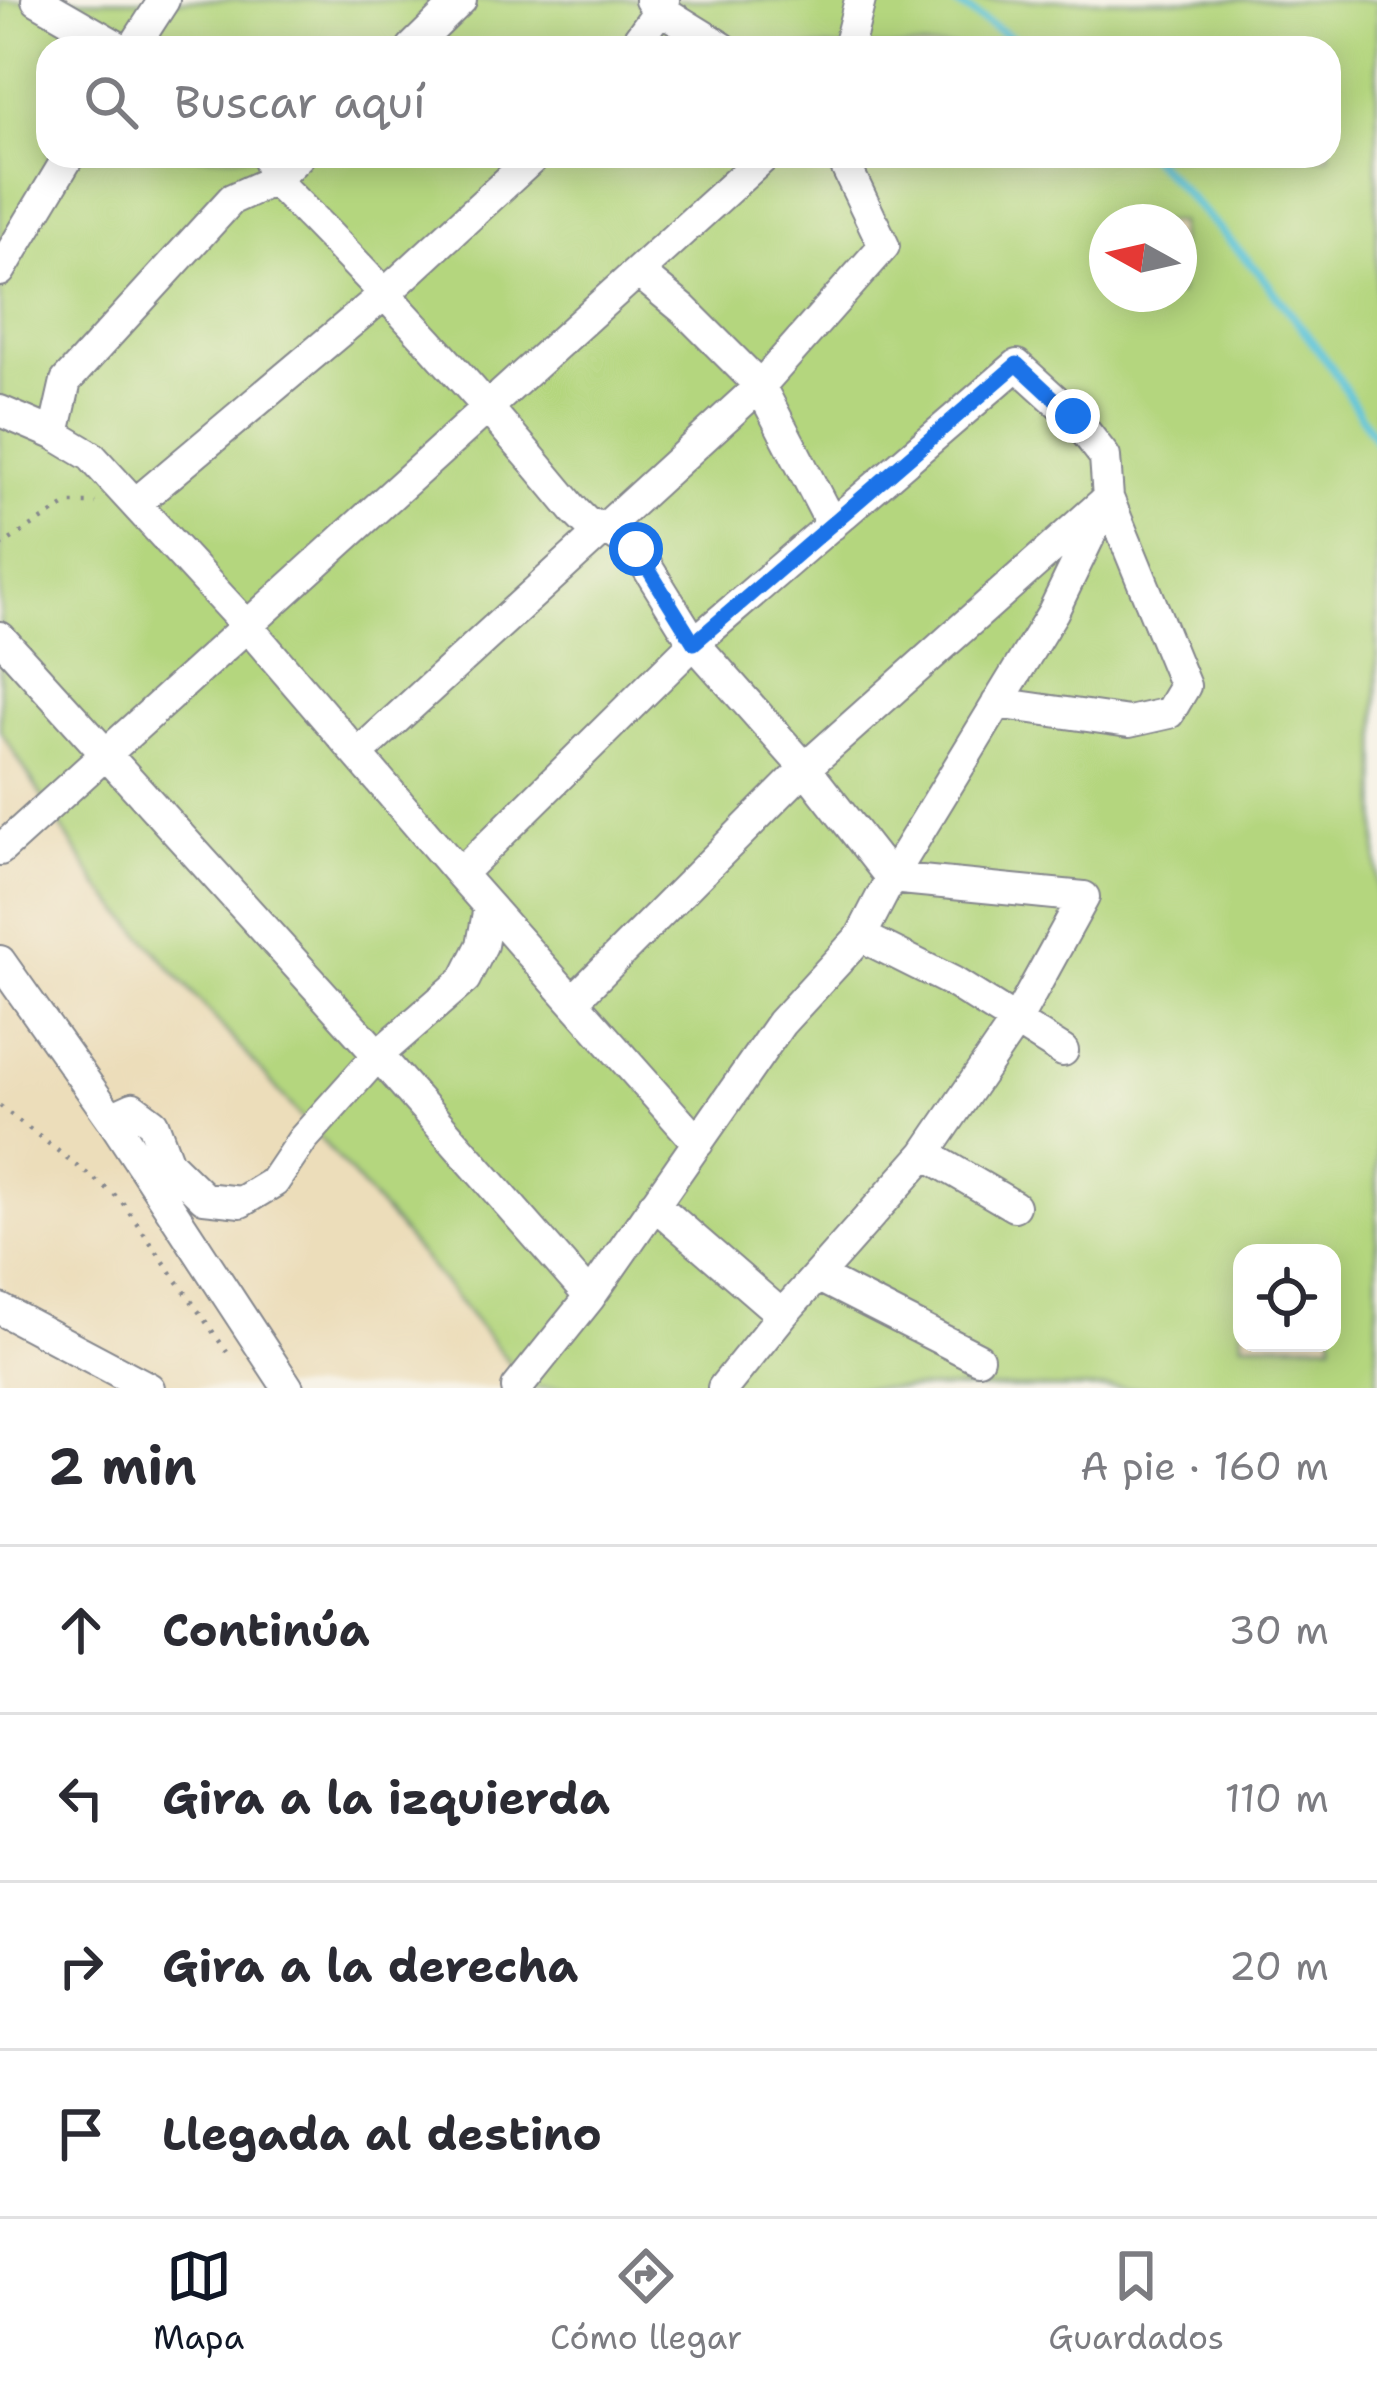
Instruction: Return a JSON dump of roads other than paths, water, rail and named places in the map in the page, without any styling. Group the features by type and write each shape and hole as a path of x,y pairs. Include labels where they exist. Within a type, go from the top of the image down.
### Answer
{"street":[{"path":"38,0 100,36"},
{"path":"141,36 164,0"},
{"path":"424,36 461,0"},
{"path":"851,36 860,0"},
{"path":"639,36 658,3 706,36"},
{"path":"0,271 61,168"},
{"path":"54,434 66,381 232,199 270,168 489,406 575,512 587,524 603,527 636,549 694,643 805,768 891,878 1084,897 1016,1021 925,1154 723,1388"},
{"path":"136,503 387,292 522,168"},
{"path":"0,850 752,168"},
{"path":"359,752 760,386 884,246 847,168"},
{"path":"638,272 683,309 760,386 832,525"},
{"path":"460,874 694,643 1017,364 1073,416 1105,457 1108,498 1185,686 1169,713 1130,722 997,703"},
{"path":"0,411 92,456 359,752 460,874 698,1143"},
{"path":"517,1388 590,1297 781,1023 861,935 1052,612 1108,498"},
{"path":"573,1001 805,768 1108,498"},
{"path":"0,637 590,1297"},
{"path":"111,1118 133,1108 153,1123 168,1163 204,1198 241,1202 274,1182 303,1139 378,1055 465,980 482,944 489,907"},
{"path":"861,935 953,982 1063,1051"},
{"path":"0,961 111,1118 288,1388"},
{"path":"925,1154 1014,1206"},
{"path":"654,1204 782,1315"},
{"path":"817,1276 978,1358"},
{"path":"0,1310 149,1388"}],"waterway":[{"path":"951,0 1009,36"},
{"path":"1161,168 1259,272 1330,365 1377,442"}]}
